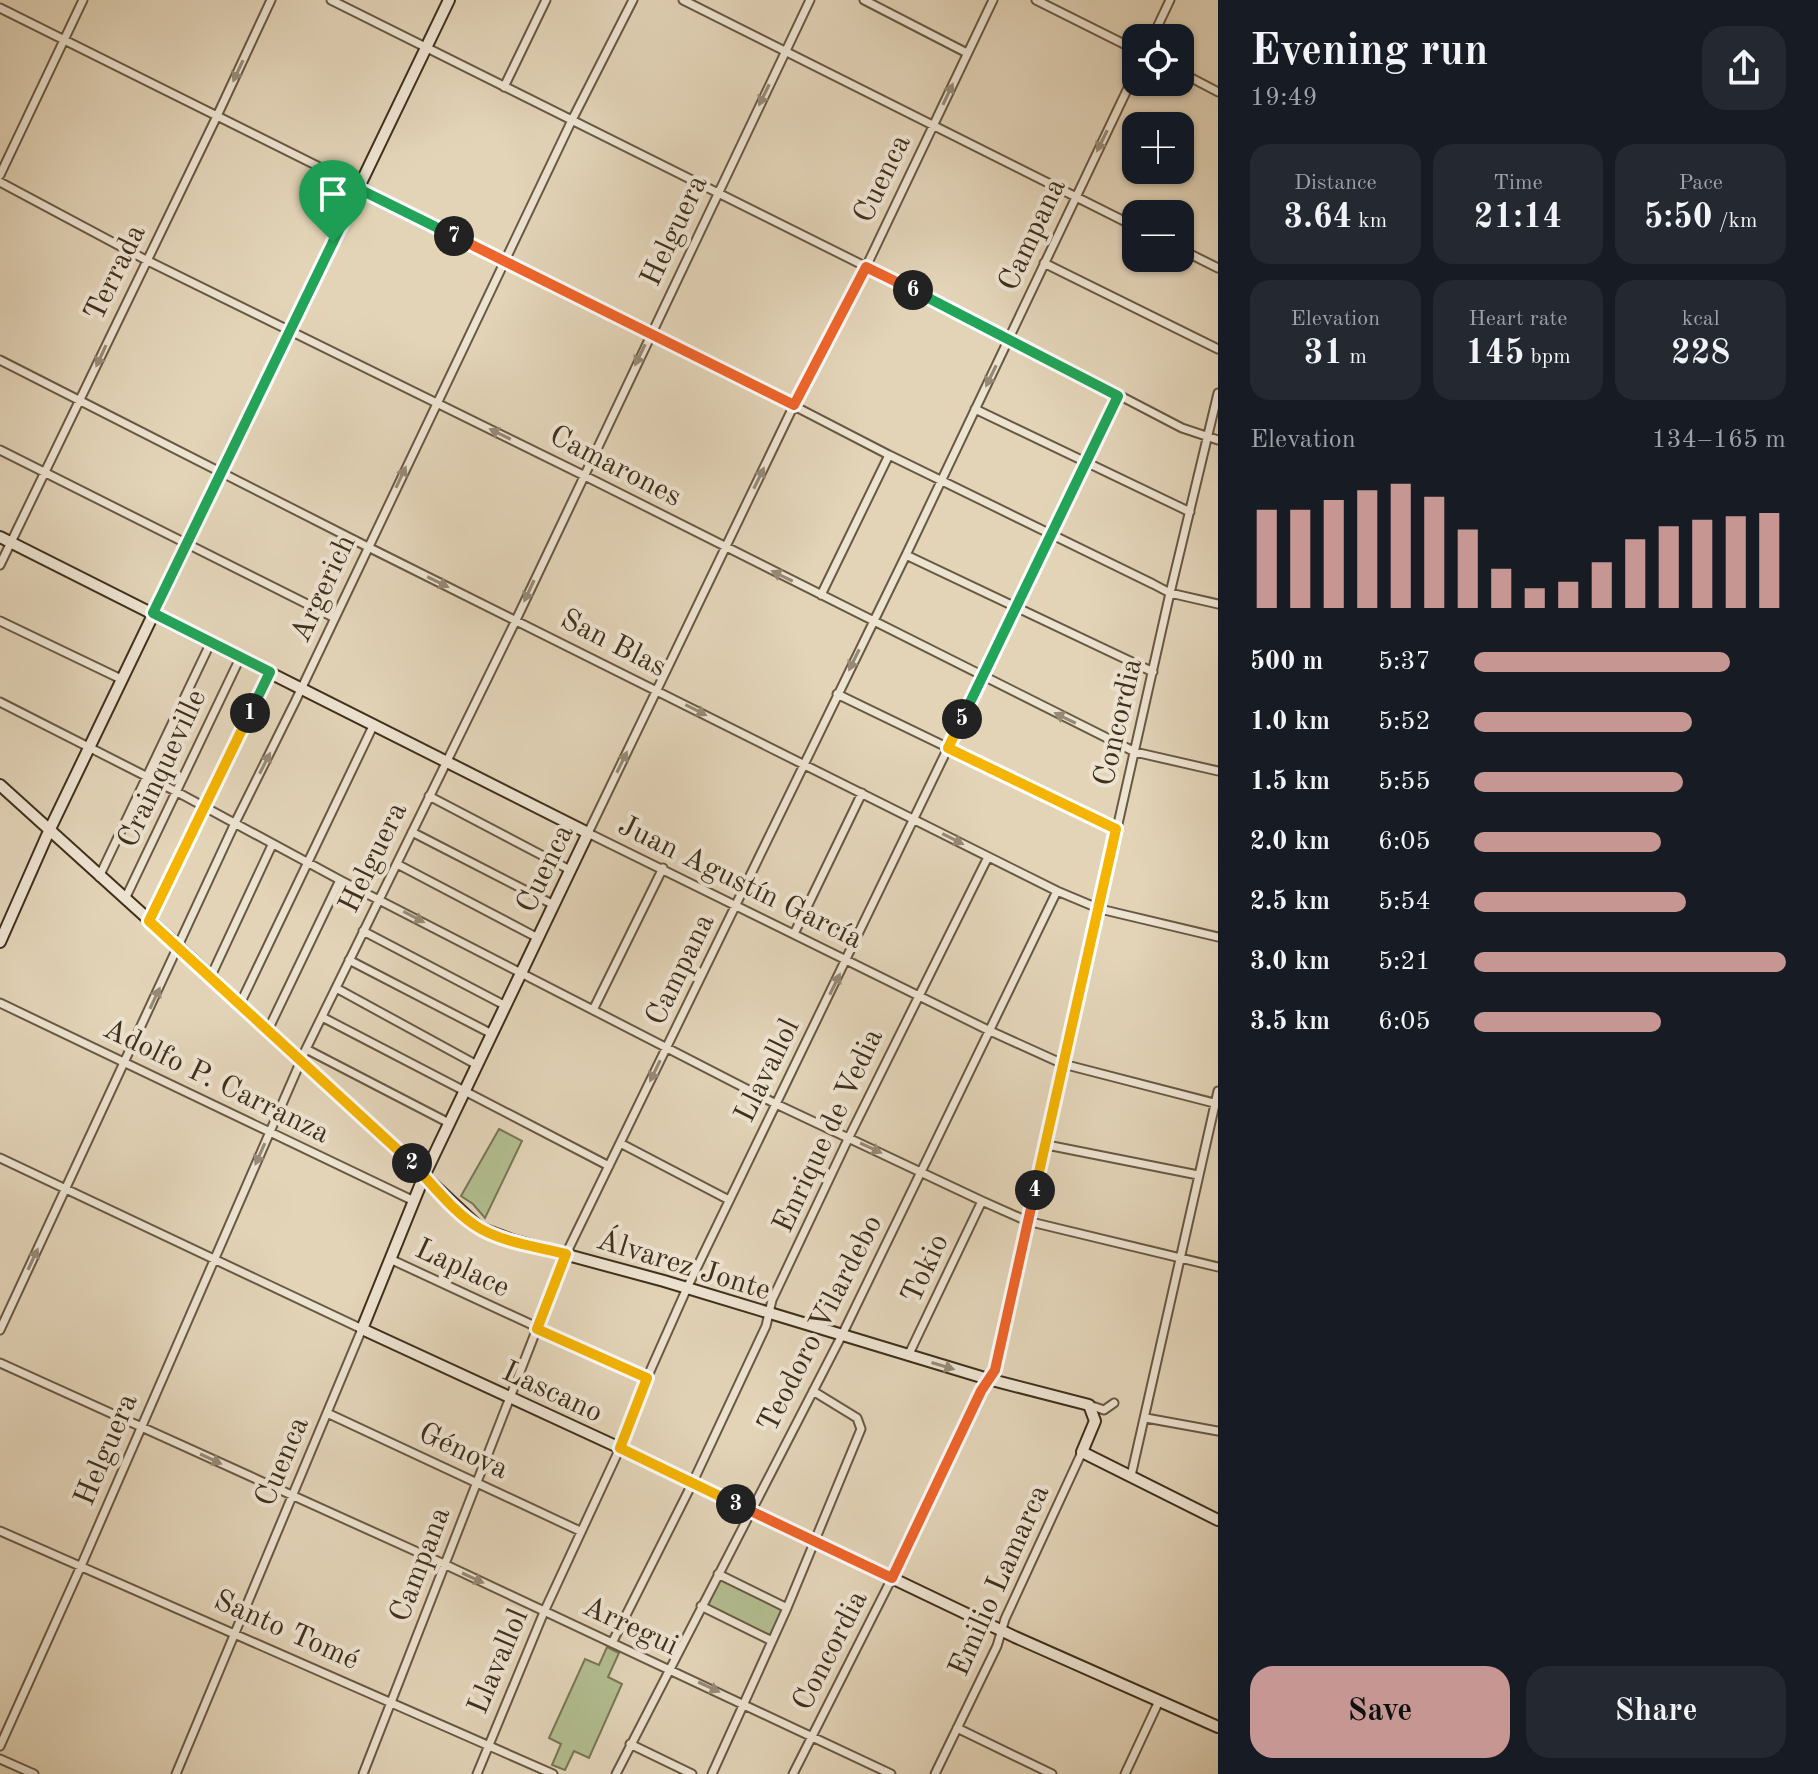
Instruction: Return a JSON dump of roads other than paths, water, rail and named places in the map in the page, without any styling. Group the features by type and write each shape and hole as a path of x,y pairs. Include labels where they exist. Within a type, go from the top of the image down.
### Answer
{"street":[{"path":"0,175 83,0"},
{"name":"Terrada","path":"0,565 5,540 80,401 271,0"},
{"path":"331,0 1009,338 1118,396 1191,432 1218,440"},
{"path":"0,942 121,679 449,0"},
{"path":"504,87 546,0"},
{"name":"Argerich","path":"0,1330 235,823 302,689 572,120 633,0"},
{"path":"683,0 1122,220"},
{"name":"Helguera","path":"0,1746 306,1049 516,620 810,0"},
{"path":"864,0 967,53"},
{"name":"Cuenca","path":"176,1774 424,1176 656,690 794,405 866,267 993,0"},
{"path":"1036,0 1122,43"},
{"path":"1159,24 1170,0"},
{"path":"0,8 1051,535 1170,593 1218,604"},
{"path":"1194,79 1218,92"},
{"name":"Campana","path":"363,1774 566,1254 906,555 1124,96"},
{"name":"Camarones","path":"0,182 146,260 1135,752 1218,771"},
{"path":"1194,256 1218,268"},
{"path":"1044,263 1218,349"},
{"name":"San Blas","path":"0,360 1057,891 1100,909 1218,937"},
{"name":"Concordia","path":"793,1774 995,1370 1116,829 1218,393"},
{"name":"Llavallol","path":"477,1774 544,1612 620,1448 687,1288 1118,396"},
{"path":"975,409 1190,512"},
{"path":"0,450 335,618"},
{"path":"821,595 889,455"},
{"name":"Juan Agustín García","path":"5,540 988,1030 1063,1064 1217,1104"},
{"path":"906,555 1153,672"},
{"path":"0,621 121,679"},
{"path":"99,877 210,644"},
{"name":"Crainqueville","path":"125,899 240,658"},
{"path":"149,921 270,672"},
{"path":"837,694 1116,829"},
{"path":"0,702 776,1104 982,1201 1027,1221 1218,1267"},
{"path":"240,1004 374,724"},
{"name":"Álvarez Jonte","path":"0,785 211,976 480,1228 908,1356 1089,1405"},
{"path":"794,934 862,793"},
{"path":"429,796 570,870"},
{"path":"412,832 554,905"},
{"path":"211,976 272,845"},
{"name":"Enrique de Vedia","path":"612,1643 692,1484 769,1314 772,1300 849,1137 988,857"},
{"path":"397,864 538,938"},
{"path":"593,1010 663,868"},
{"path":"268,1030 340,880"},
{"name":"Teodoro Vilardebo","path":"616,1774 842,1335 1057,891"},
{"path":"363,931 506,1006"},
{"path":"349,960 492,1034"},
{"path":"336,988 477,1065"},
{"name":"Adolfo P. Carranza","path":"0,1003 414,1201"},
{"path":"322,1017 609,1166"},
{"path":"306,1049 449,1123"},
{"path":"1131,1476 1218,1091"},
{"path":"620,1143 729,1200"},
{"path":"1047,1145 1198,1175"},
{"name":"Lascano","path":"0,1158 620,1448 1001,1631 1218,1727"},
{"name":"Tokio","path":"908,1356 982,1201"},
{"name":"Laplace","path":"390,1259 647,1378"},
{"name":"Arregui","path":"0,1363 140,1425 292,1498 444,1564 891,1774"},
{"path":"712,1774 787,1608 861,1429 857,1418 813,1391"},
{"path":"1089,1405 1104,1410 1114,1403"},
{"name":"Emilio Lamarca","path":"935,1774 997,1646 1095,1421 1089,1405"},
{"name":"Génova","path":"327,1413 580,1531"},
{"path":"1146,1418 1218,1431"},
{"path":"1082,1452 1218,1520"},
{"name":"Santo Tomé","path":"0,1531 553,1774"},
{"path":"718,1574 787,1608"},
{"path":"701,1606 772,1641"},
{"path":"1125,1774 1159,1701"},
{"path":"957,1728 1052,1774"},
{"path":"630,1744 692,1774"},
{"path":"0,1759 34,1774"}]}
